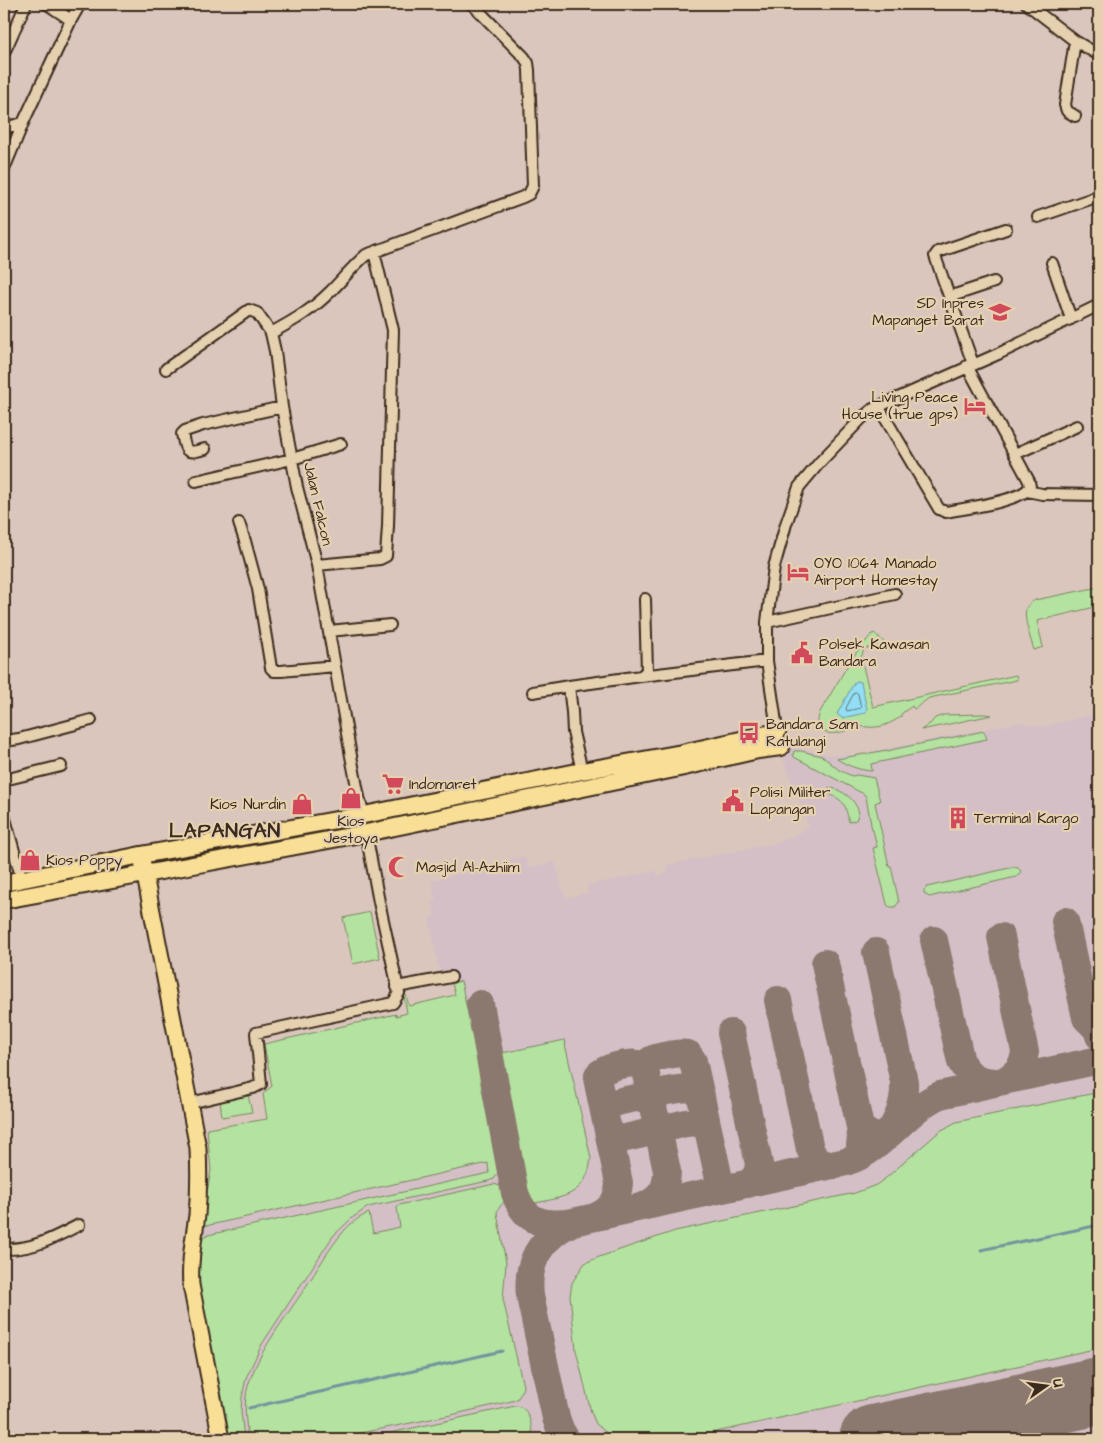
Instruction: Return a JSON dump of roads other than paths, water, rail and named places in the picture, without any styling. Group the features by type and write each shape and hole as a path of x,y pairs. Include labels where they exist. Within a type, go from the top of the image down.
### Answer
{"highway":[{"path":"4,883 141,855 364,815 582,771 682,753 779,740"},
{"path":"4,900 366,833 684,767 758,750 779,740"}],"main road":[{"path":"141,855 198,1148 197,1214 191,1260 191,1285 221,1439"}],"street":[{"path":"4,53 26,4"},
{"path":"46,4 71,20"},
{"path":"4,169 23,123 80,4"},
{"path":"271,333 310,310 366,255 530,194 533,186 528,63 524,56 472,4"},
{"path":"1027,4 1075,41 1099,55"},
{"path":"1074,116 1067,111 1065,104 1075,41"},
{"path":"4,128 23,123"},
{"path":"1038,217 1099,196"},
{"path":"1006,229 936,253 935,256 970,365 1029,481 1030,487 1027,491"},
{"path":"317,566 380,559 386,556 393,330 374,252"},
{"path":"1052,263 1071,319"},
{"path":"949,297 994,282"},
{"path":"779,740 768,661 767,622 774,567 799,487 862,418 878,406 998,354 1099,305"},
{"name":"Jalan Falcon","path":"166,369 250,310 257,313 271,333 297,487 317,566 352,764 364,815"},
{"path":"878,406 939,509 946,512 1004,500 1027,491 1042,494 1099,496"},
{"path":"205,449 188,452 185,449 182,434 203,424 282,407"},
{"path":"1015,454 1077,426"},
{"path":"196,481 292,459 340,444"},
{"path":"238,523 258,589 270,668 281,671 335,666"},
{"path":"767,622 895,594"},
{"path":"641,676 646,671 645,599"},
{"path":"329,631 390,625"},
{"path":"532,692 641,676 768,661"},
{"path":"569,686 573,732 582,771"},
{"path":"4,741 19,739 92,720"},
{"path":"4,780 61,766"},
{"path":"4,815 22,880"},
{"path":"190,1103 253,1088 262,1084 256,1033 393,1002 399,993 366,833"},
{"path":"397,987 451,978"},
{"path":"4,1249 32,1246 50,1240 79,1225"}],"water":[{"path":"857,681 861,682 867,709 865,713 842,718 837,714 854,683"}],"waterway":[{"path":"981,1250 1099,1225"},
{"path":"249,1408 502,1351"}],"place":[{"name":"SD Inpres Mapanget Barat","path":"1000,312"},
{"name":"Living Peace House (true gps)","path":"975,406"},
{"name":"OYO 1064 Manado Airport Homestay","path":"798,572"},
{"name":"Polsek Kawasan Bandara","path":"802,653"},
{"name":"Bandara Sam Ratulangi","path":"749,733"},
{"name":"Indomaret","path":"393,784"},
{"name":"Kios Jestoya","path":"351,798"},
{"name":"Polisi Militer Lapangan","path":"733,801"},
{"name":"Kios Nurdin","path":"302,804"},
{"name":"Terminal Kargo","path":"958,818"},
{"name":"Kios Poppy","path":"30,860"},
{"name":"Masjid Al-Azhiim","path":"399,867"}],"district":[{"name":"LAPANGAN","path":"225,831"}]}
